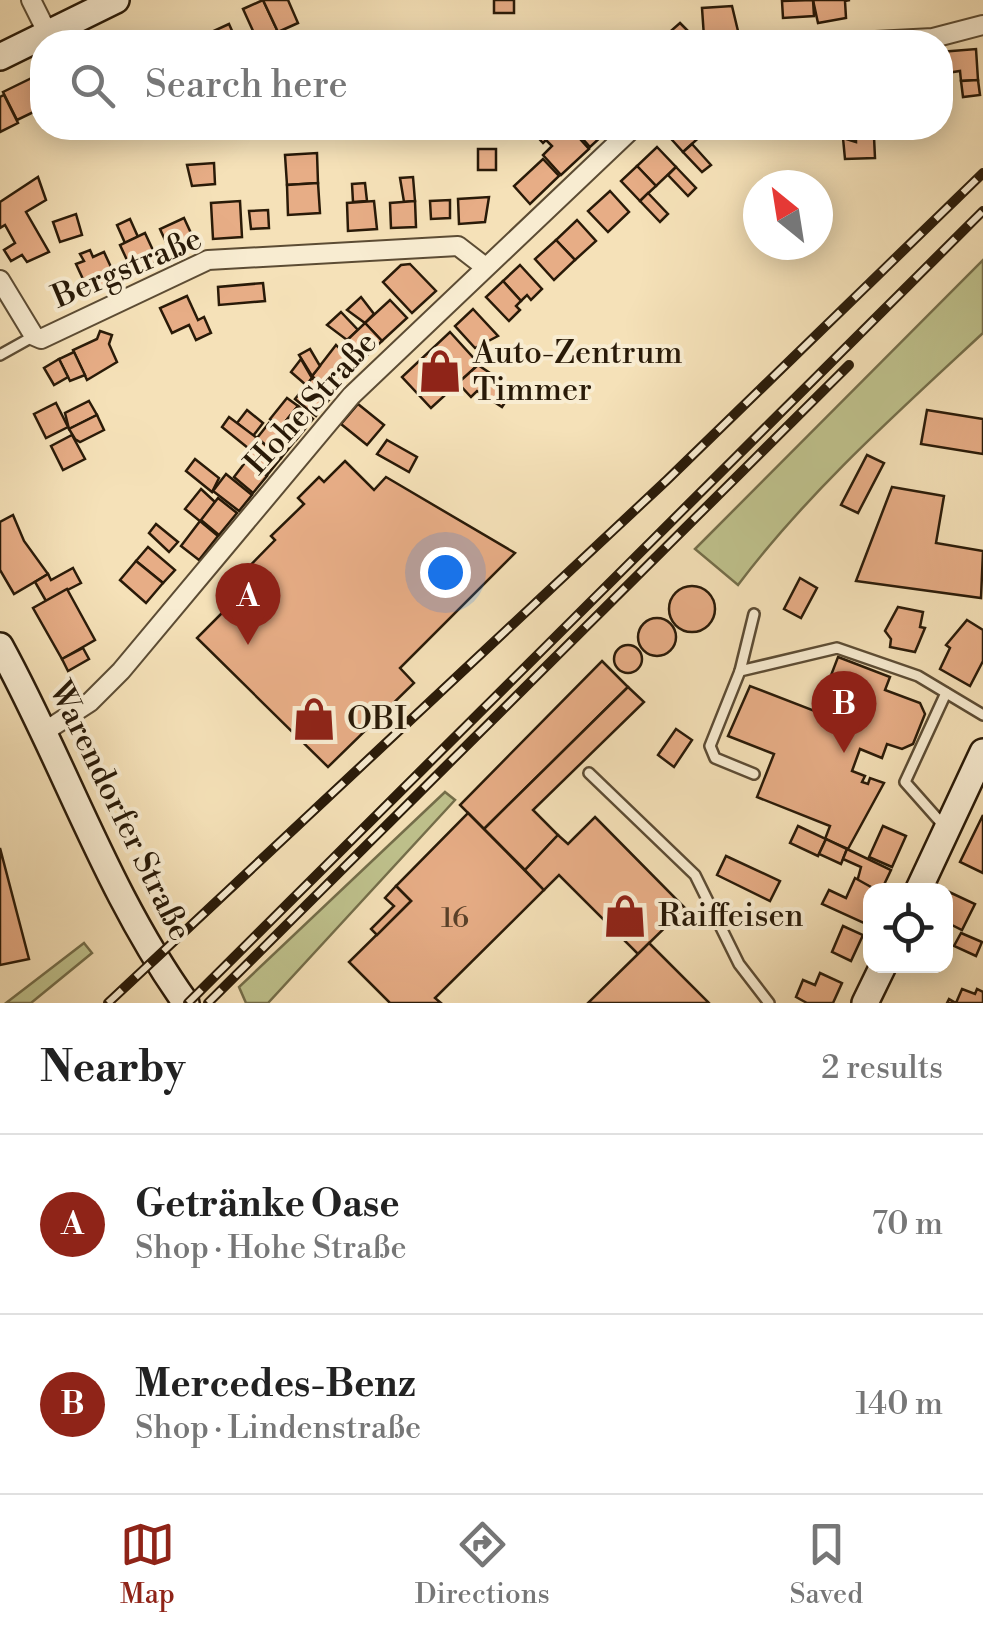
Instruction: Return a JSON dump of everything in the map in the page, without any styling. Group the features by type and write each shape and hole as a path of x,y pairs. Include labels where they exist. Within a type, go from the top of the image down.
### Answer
{"main road":[{"path":"51,30 116,0"},
{"path":"0,57 30,41"},
{"name":"Warendorfer Straße","path":"0,646 46,730 109,874 186,1003"},
{"path":"921,883 983,752"},
{"path":"866,1003 880,973"}],"street":[{"path":"31,0 46,30"},
{"path":"953,33 982,25"},
{"name":"Hohe Straße","path":"46,730 90,702 122,672 351,396 620,140"},
{"name":"Bergstraße","path":"0,280 34,336 41,338 208,260 458,246 484,266"}],"lane":[{"path":"0,355 34,336"},
{"path":"754,614 740,672 710,746 714,758 754,774"},
{"path":"740,672 836,648 918,676 983,716"},
{"path":"946,693 905,782 947,830"},
{"path":"590,773 695,875 739,964 769,1003"}],"green space":[{"path":"983,260 983,333 824,485 738,585 695,549"},
{"path":"445,792 455,800 268,1003 246,1003 239,987"},
{"path":"84,943 92,953 31,1003 6,1003"}],"building":[{"path":"263,0 277,30 253,30 243,9"},
{"path":"263,0 288,0 298,23 277,30"},
{"path":"494,0 514,0 514,13 494,13"},
{"path":"813,0 850,0 845,1 846,18 818,23"},
{"path":"813,0 814,16 783,18 782,1"},
{"path":"732,6 738,30 704,30 702,8"},
{"path":"976,49 978,80 961,81 960,71 953,72 953,51"},
{"path":"30,79 30,114 17,120 3,92"},
{"path":"978,80 980,95 963,97 961,81"},
{"path":"4,95 18,123 0,132 0,97"},
{"path":"546,140 581,140 589,149 561,175 543,155 552,146"},
{"path":"672,140 696,140 683,152"},
{"path":"843,140 874,140 875,158 845,159"},
{"path":"692,144 711,165 702,172 683,152"},
{"path":"657,147 676,167 656,186 637,166"},
{"path":"478,149 496,149 496,170 478,170"},
{"path":"317,153 318,183 287,185 285,155"},
{"path":"543,159 559,176 530,204 514,186"},
{"path":"214,163 215,184 192,186 187,165"},
{"path":"637,166 656,186 640,201 621,181"},
{"path":"676,167 696,188 688,196 668,175"},
{"path":"38,177 46,200 26,212 49,252 27,262 22,255 11,261 4,250 15,243 5,225 0,228 0,202"},
{"path":"413,177 415,201 404,202 400,178"},
{"path":"318,183 320,213 288,215 287,185"},
{"path":"365,183 367,201 353,202 352,184"},
{"path":"610,191 629,212 608,232 588,211"},
{"path":"648,193 668,214 660,222 640,201"},
{"path":"489,197 485,222 459,224 458,199"},
{"path":"450,200 450,218 431,219 430,201"},
{"path":"240,201 242,237 213,239 211,203"},
{"path":"374,201 377,229 348,231 347,203"},
{"path":"415,201 416,227 391,228 390,203"},
{"path":"268,210 269,228 251,229 249,211"},
{"path":"76,214 82,235 60,242 53,222"},
{"path":"184,218 196,244 172,255 160,229"},
{"path":"130,219 138,237 125,243 117,225"},
{"path":"577,220 596,241 575,260 556,240"},
{"path":"145,233 158,261 133,273 120,245"},
{"path":"556,240 575,260 554,280 535,259"},
{"path":"90,250 93,257 104,252 117,280 89,292 76,264 84,261 80,254"},
{"path":"410,264 436,291 412,313 383,282 401,265"},
{"path":"520,265 542,289 531,300 527,295 521,301 503,281"},
{"path":"503,281 521,301 516,306 520,310 509,321 486,297"},
{"path":"263,283 265,301 219,305 218,287"},
{"path":"187,296 198,320 204,317 211,333 196,340 189,325 172,333 160,308"},
{"path":"361,297 374,314 365,323 347,310"},
{"path":"390,300 407,318 382,341 365,323"},
{"path":"473,309 498,336 475,348 455,326"},
{"path":"341,312 358,330 347,340 327,325"},
{"path":"365,323 382,341 360,362 343,344"},
{"path":"100,331 112,335 109,344 117,362 87,380 73,350 97,339"},
{"name":"Auto-Zentrum Timmer","path":"450,332 479,364 431,408 402,377"},
{"path":"336,345 356,366 333,395 312,376"},
{"path":"310,349 320,366 312,376 299,355"},
{"path":"74,352 85,375 70,381 59,359"},
{"path":"59,359 68,377 54,385 44,368"},
{"path":"301,359 312,378 306,385 291,372"},
{"path":"478,365 514,389 502,407 477,391 471,397 458,383"},
{"path":"312,378 333,395 316,416 295,399"},
{"path":"287,398 298,406 280,428 270,419"},
{"path":"89,401 97,415 69,429 65,413"},
{"path":"56,403 68,427 46,438 34,414"},
{"path":"358,404 384,425 367,445 341,424"},
{"path":"298,406 313,419 296,440 280,428"},
{"path":"247,410 263,423 253,436 237,423"},
{"path":"927,410 983,419 983,454 921,444"},
{"path":"97,415 104,430 80,442 75,439 69,429"},
{"path":"229,417 257,438 248,448 222,427"},
{"path":"269,423 294,442 281,458 257,438"},
{"path":"72,435 85,459 63,470 51,446"},
{"path":"257,438 281,458 268,474 244,454"},
{"path":"387,440 417,457 409,472 377,454"},
{"path":"867,455 884,463 858,513 841,505"},
{"path":"195,459 219,478 212,492 186,471"},
{"path":"247,460 267,476 253,493 234,477"},
{"path":"345,461 374,490 386,477 515,553 400,668 414,683 328,767 197,638 230,605 225,600 237,589 232,584 275,540 271,536 304,504 298,498 319,477 324,482"},
{"path":"226,474 252,495 239,511 213,491"},
{"path":"892,487 944,496 936,543 983,551 981,598 856,581"},
{"path":"201,489 215,502 201,522 185,509"},
{"path":"218,498 237,513 219,535 201,520"},
{"path":"13,515 24,541 48,574 14,594 0,570 0,522"},
{"path":"200,521 218,536 199,560 181,546"},
{"path":"156,524 178,542 169,552 149,533"},
{"path":"148,547 175,570 163,583 136,561"},
{"path":"136,561 163,583 146,603 120,580"},
{"path":"73,568 81,583 46,601 35,582 48,574 51,580"},
{"path":"800,578 817,588 801,618 784,609"},
{"path":"692,586 709,592 715,609 709,626 692,632 675,626 669,609 675,592"},
{"path":"67,589 95,640 62,659 33,608"},
{"path":"898,607 923,612 920,627 925,628 915,652 890,647 891,639 885,631"},
{"path":"657,618 671,623 676,637 671,651 657,656 643,651 638,637 643,623"},
{"path":"967,620 983,630 983,661 970,686 940,669 950,648 946,645"},
{"path":"628,645 638,649 642,659 638,669 628,673 618,669 614,659 618,649"},
{"path":"83,648 89,659 68,671 62,659"},
{"path":"838,657 890,677 885,690 920,703 925,714 913,744 902,749 887,744 882,758 860,749 852,771 865,776 862,782 868,784 870,778 884,783 848,849 825,839 830,826 757,797 774,754 728,736 750,686 817,712"},
{"path":"602,661 628,687 484,829 460,805"},
{"path":"628,687 644,702 533,810 558,835 525,870 484,829"},
{"path":"676,729 692,740 674,767 658,755"},
{"path":"468,813 544,890 435,998 441,1003 390,1003 349,962 411,901 396,886"},
{"path":"983,815 983,873 960,862"},
{"path":"595,817 685,908 638,954 559,875 544,890 525,870 558,835 568,844"},
{"path":"798,826 826,839 818,856 790,843"},
{"path":"883,826 906,836 892,867 869,857"},
{"path":"826,839 847,849 841,864 819,854"},
{"path":"0,848 29,959 0,965"},
{"path":"847,849 891,870 885,883 863,884 857,882 861,867 843,859"},
{"path":"726,856 780,881 770,901 717,875"},
{"path":"855,878 864,883 863,923 822,904 829,890 846,898"},
{"path":"396,886 411,901 377,935 371,929 394,906 385,898"},
{"path":"953,894 975,904 962,930 953,926"},
{"path":"843,926 863,935 851,961 832,952"},
{"path":"961,933 982,942 976,956 954,946"},
{"path":"649,943 709,1003 588,1003 638,954"},
{"path":"820,973 842,983 833,1003 807,1003 796,997 803,980 815,985"},
{"path":"962,989 975,994 977,989 983,992 983,1003 956,1003"}],"railway":[{"path":"108,1003 667,480 983,173"},
{"path":"188,1003 983,211"},
{"path":"208,1003 849,365"}],"place":[{"name":"Auto-Zentrum Timmer","path":"440,371"},
{"name":"Getränke Oase","path":"248,645"},
{"name":"OBI","path":"314,719"},
{"name":"Mercedes-Benz","path":"844,753"},
{"name":"Raiffeisen","path":"625,916"}]}
